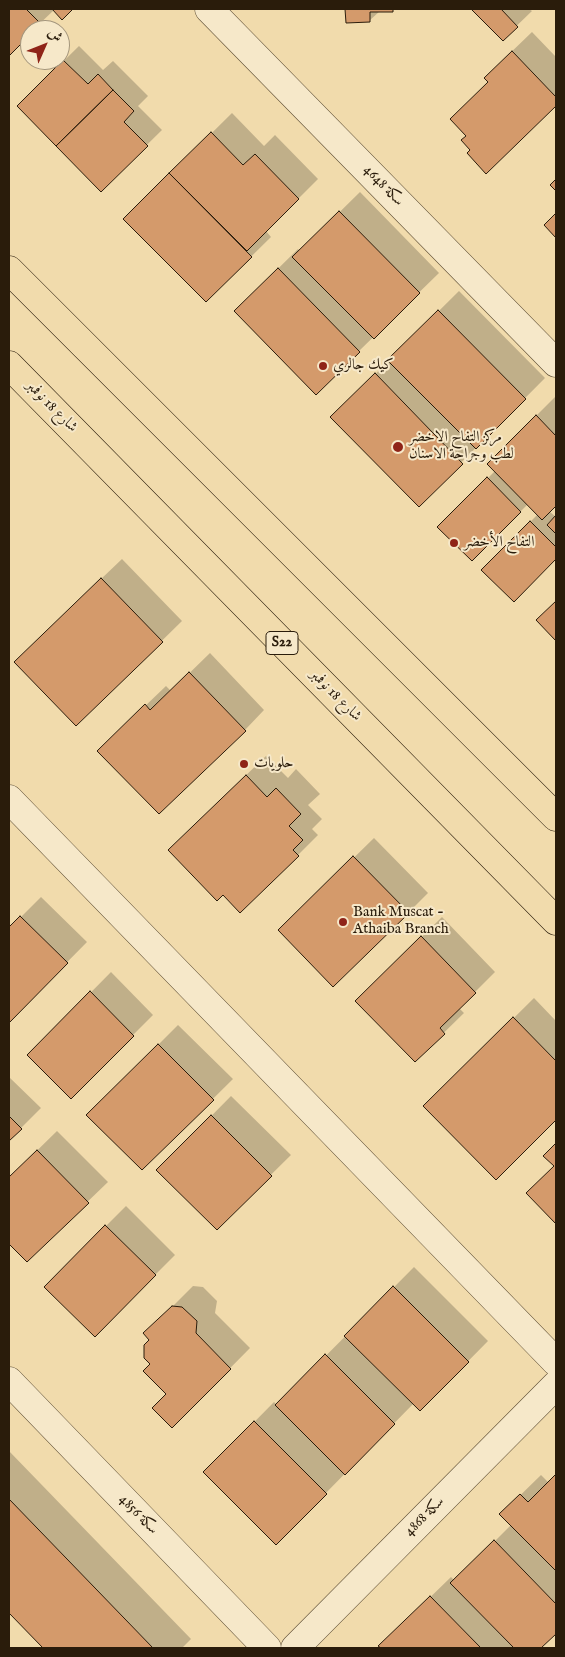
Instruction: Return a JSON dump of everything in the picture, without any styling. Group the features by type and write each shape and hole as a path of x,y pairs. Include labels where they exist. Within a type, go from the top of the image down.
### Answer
{"main road":[{"path":"9,270 556,817"},
{"name":"شارع 18 نوفمبر","path":"9,364 556,921"}],"street":[{"name":"سكة 4648","path":"209,9 556,363"},
{"path":"9,799 556,1362"},
{"name":"سكة 4856","path":"9,1381 267,1648"},
{"name":"سكة 4868","path":"295,1648 556,1385"}],"building":[{"path":"9,9 26,9 37,20 20,20 20,45 9,56"},
{"path":"52,9 73,9 62,20"},
{"path":"345,9 393,9 393,12 370,12 370,22 346,23"},
{"path":"471,9 501,9 518,27 503,41"},
{"path":"512,51 556,97 556,106 486,174 467,153 470,150 461,140 466,136 450,119 488,82 484,78"},
{"path":"70,67 88,84 98,74 113,90 56,146 17,106 53,70 70,70"},
{"path":"113,90 134,111 124,122 148,146 101,192 56,146"},
{"path":"211,132 243,165 255,154 299,199 247,251 169,173"},
{"path":"169,173 252,257 206,302 123,219"},
{"path":"556,179 556,191 550,185"},
{"path":"339,211 420,293 374,339 292,257"},
{"path":"556,213 556,238 544,225"},
{"path":"278,268 360,352 316,395 234,311"},
{"path":"438,310 526,399 476,449 387,360"},
{"path":"375,373 463,464 419,507 330,417"},
{"path":"536,415 556,436 556,506 542,520 487,464"},
{"path":"487,477 521,512 472,561 437,527"},
{"path":"556,515 556,534 547,525"},
{"path":"530,521 556,547 556,559 514,602 481,570"},
{"path":"101,578 163,642 76,726 14,662"},
{"path":"556,601 556,641 536,620"},
{"path":"189,672 246,731 159,814 97,751 145,704 150,710"},
{"path":"246,775 267,797 276,788 301,814 289,826 303,840 293,850 299,856 240,913 223,895 217,901 168,850"},
{"name":"Bank Muscat - Athaiba Branch","path":"353,856 409,913 333,987 278,930"},
{"path":"20,916 68,963 10,1022 9,927"},
{"path":"421,936 476,993 440,1028 445,1034 415,1062 355,1001"},
{"path":"90,991 134,1036 71,1099 27,1055"},
{"path":"513,1017 556,1061 556,1120 496,1180 423,1106"},
{"path":"158,1044 214,1100 142,1170 86,1115"},
{"path":"211,1115 272,1176 217,1230 156,1170"},
{"path":"9,1116 22,1129 9,1141"},
{"path":"556,1143 556,1224 526,1193 554,1166 543,1156"},
{"path":"37,1150 89,1203 27,1262 9,1244 9,1177"},
{"path":"105,1225 156,1275 95,1337 44,1287"},
{"path":"393,1286 469,1362 420,1411 344,1336"},
{"path":"172,1306 182,1307 197,1321 196,1333 231,1369 172,1428 152,1408 166,1394 143,1371 150,1364 144,1358 144,1345 149,1340 143,1333"},
{"path":"325,1354 395,1424 345,1475 275,1405"},
{"path":"254,1421 327,1494 276,1545 203,1472"},
{"path":"556,1474 556,1571 499,1514 520,1494 528,1502"},
{"path":"9,1499 153,1648 43,1648 9,1613"},
{"path":"494,1540 556,1604 556,1634 541,1648 514,1648 450,1583"},
{"path":"430,1596 481,1648 381,1648 378,1646"}],"place":[{"name":"كيك جالري","path":"323,366"},
{"name":"مركز التفاح الاخضر لطب وجراحة الاسنان","path":"398,447"},
{"name":"التفاح الأخضر","path":"454,543"},
{"name":"حلويات","path":"244,764"},
{"name":"Bank Muscat - Athaiba Branch","path":"343,922"}]}
